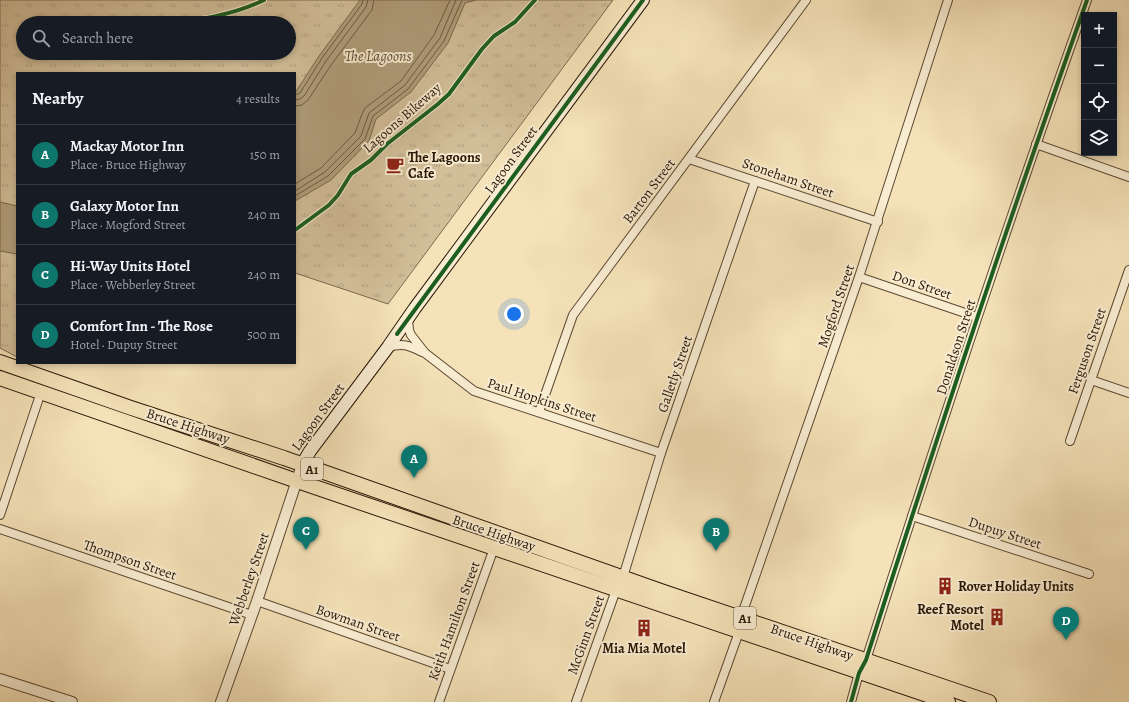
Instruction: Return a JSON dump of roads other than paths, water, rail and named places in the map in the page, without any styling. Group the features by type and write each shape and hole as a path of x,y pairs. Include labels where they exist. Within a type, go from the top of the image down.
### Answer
{"highway":[{"name":"Bruce Highway","path":"0,362 302,465 661,591 989,702"},
{"name":"Bruce Highway","path":"0,378 297,481 948,702"}],"main road":[{"name":"Lagoon Street","path":"302,465 307,454 388,347 643,0"}],"street":[{"name":"Barton Street","path":"539,412 573,315 806,0"},
{"name":"Mogford Street","path":"741,617 878,222 948,0"},
{"name":"Donaldson Street","path":"851,702 977,317 1087,0"},
{"path":"1036,144 1129,177"},
{"name":"Stoneham Street","path":"689,159 878,222"},
{"name":"Galletly Street","path":"623,577 661,453 755,181"},
{"name":"Ferguson Street","path":"1070,441 1129,270"},
{"name":"Don Street","path":"859,277 977,317"},
{"name":"Paul Hopkins Street","path":"408,318 408,330 425,353 474,391 661,453"},
{"name":"Paul Hopkins Street","path":"388,347 398,344 407,345 425,353"},
{"path":"1091,380 1129,393"},
{"path":"0,515 41,392"},
{"name":"Webberley Street","path":"221,702 257,601 302,465"},
{"name":"Dupuy Street","path":"912,516 1089,574"},
{"name":"Thompson Street","path":"0,529 252,615"},
{"name":"Keith Hamilton Street","path":"439,702 494,548"},
{"name":"McGinn Street","path":"576,702 616,590 623,577"},
{"name":"Bowman Street","path":"257,601 450,669"},
{"path":"714,702 739,632"},
{"path":"0,678 72,702"}],"water":[{"name":"The Lagoons","path":"360,0 476,0 465,3 448,43 411,92 376,119 369,141 331,180 296,200 296,91 319,56"},
{"path":"0,202 16,206 16,254 0,251"}],"place":[{"name":"The Lagoons Cafe","path":"395,165"},
{"name":"Mackay Motor Inn","path":"414,478"},
{"name":"Hi-Way Units Hotel","path":"306,550"},
{"name":"Galaxy Motor Inn","path":"716,551"},
{"name":"Rover Holiday Units","path":"945,586"},
{"name":"Reef Resort Motel","path":"997,617"},
{"name":"Mia Mia Motel","path":"644,628"},
{"name":"Comfort Inn - The Rose","path":"1066,640"}]}
